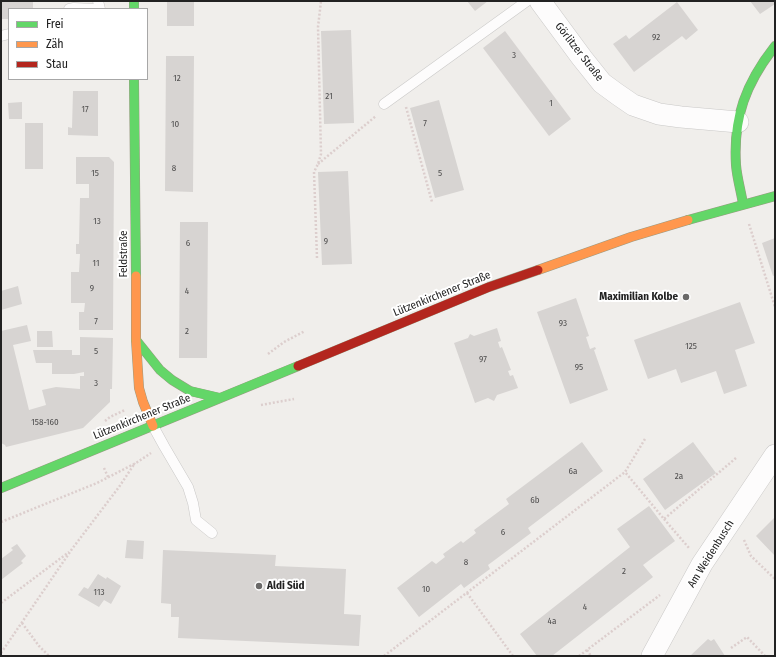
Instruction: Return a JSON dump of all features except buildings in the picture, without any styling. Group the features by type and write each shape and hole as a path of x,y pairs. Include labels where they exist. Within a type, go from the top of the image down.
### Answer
{"main road":[{"path":"743,204 736,166 738,122 747,90 766,56 775,46"},
{"name":"Feldstraße","path":"134,80 136,340 139,388 153,426"},
{"name":"Lützenkirchener Straße","path":"1,488 489,287 668,226 775,196"},
{"path":"136,340 160,370 172,380 190,391 220,398"}],"street":[{"name":"Görlitzer Straße","path":"540,1 602,83 633,105 659,114 738,122"},
{"name":"Am Weidenbusch","path":"652,656 702,564 775,455"}],"lane":[{"path":"384,104 527,1"},
{"path":"153,426 188,487 196,520 212,533"}],"path":[{"path":"317,258 314,172 321,154 318,27 321,1"},
{"path":"402,91 432,202"},
{"path":"318,164 386,108 384,104"},
{"path":"743,204 775,307"},
{"path":"266,355 284,342 305,331"},
{"path":"384,656 625,472 645,439"},
{"path":"664,519 736,458"},
{"path":"1,522 97,483 136,463 72,549 1,653"},
{"path":"625,472 702,564"},
{"path":"734,518 751,556 775,579"},
{"path":"1,603 72,549"},
{"path":"579,656 666,591"},
{"path":"467,593 513,656"},
{"path":"22,623 39,646 50,656"},
{"path":"731,648 747,637 765,656"},
{"path":"587,650 591,656"}],"traffic: fast":[{"path":"134,1 134,8"},
{"path":"743,204 736,165 739,116 749,87 756,73 775,46"},
{"path":"134,80 136,276"},
{"path":"688,220 775,196"},
{"path":"136,340 160,370 172,380 190,391 220,398"},
{"path":"1,488 298,366"}],"traffic: slow":[{"path":"538,270 631,237 688,220"},
{"path":"136,276 136,340 139,388 153,426"}],"traffic: jam":[{"path":"298,366 489,287 538,270"}],"place":[{"name":"Maximilian Kolbe","path":"686,297"},
{"name":"Aldi Süd","path":"259,586"}]}
